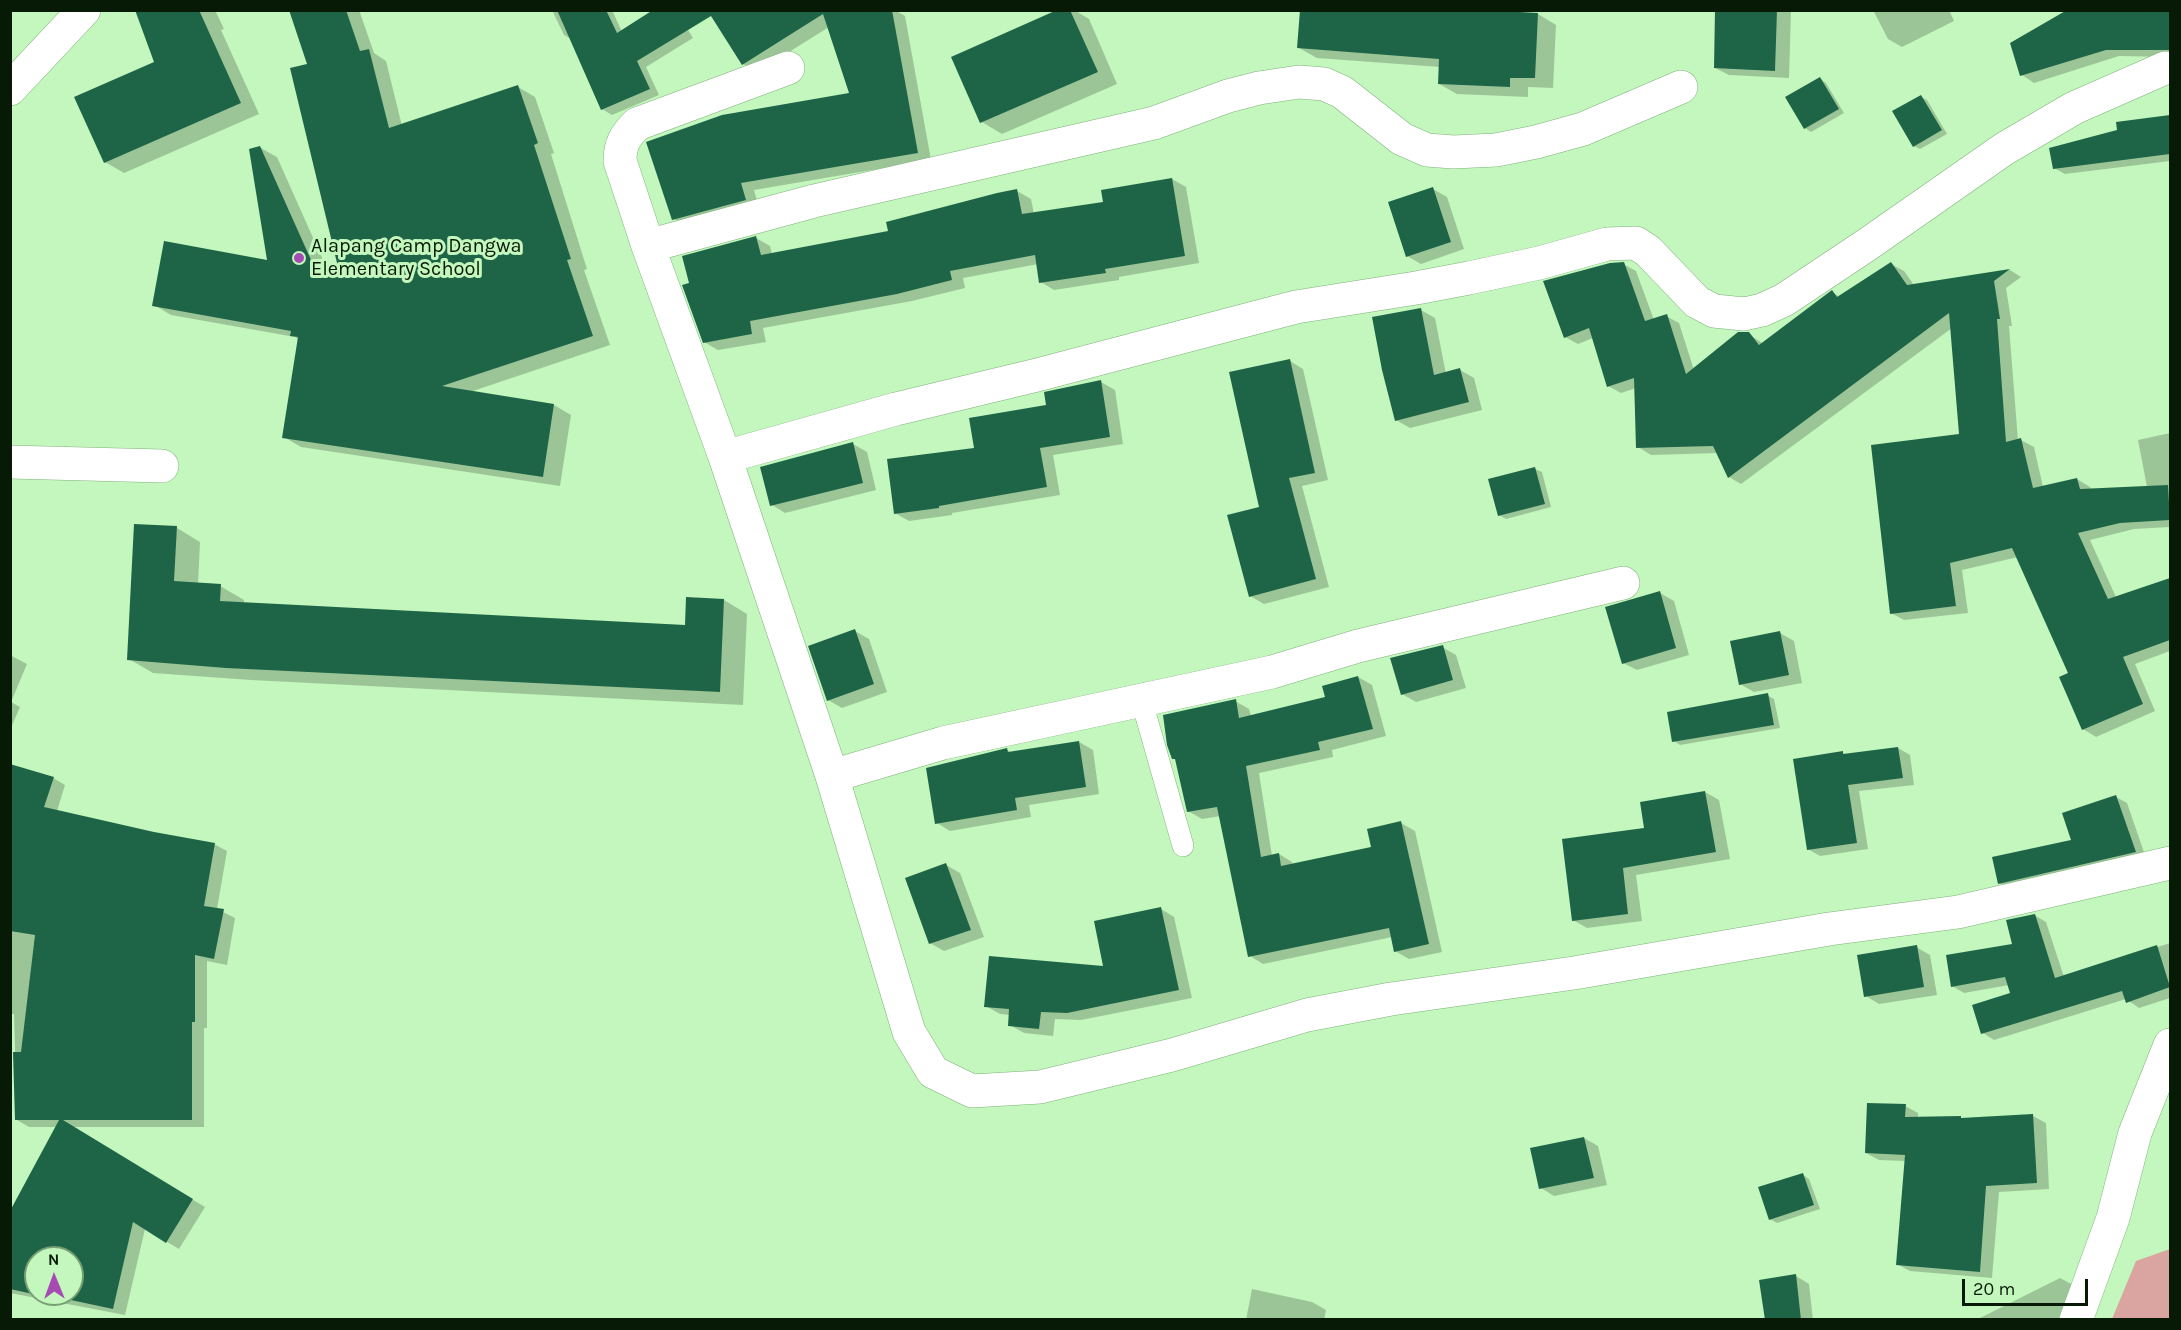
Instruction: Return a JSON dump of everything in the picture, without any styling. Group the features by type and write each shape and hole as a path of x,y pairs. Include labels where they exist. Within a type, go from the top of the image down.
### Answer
{"street":[{"path":"10,89 84,10"},
{"path":"788,68 637,124 625,136 620,148 620,161 648,246 725,457 832,776 909,1032 933,1072 972,1091 1040,1087 1172,1055 1307,1015 1391,999 1574,973 1828,929 1958,912 2170,863"},
{"path":"725,457 896,409 1037,375 1296,307 1459,280 1607,244 1636,243 1648,251 1697,302 1714,311 1744,314 1762,310 1784,300 2004,149 2074,108 2165,68"},
{"path":"648,246 814,201 1154,123 1259,87 1299,82 1324,84 1342,92 1402,139 1427,150 1453,152 1496,150 1583,129 1682,87"},
{"path":"10,462 162,466"},
{"path":"832,776 943,743 1142,702 1272,672 1358,646 1623,583"},
{"path":"2076,1320 2113,1218 2135,1133 2170,1045"}],"lane":[{"path":"1142,702 1183,846"}],"shaded area":[{"path":"2170,1249 2170,1319 2112,1319 2136,1261"}],"building":[{"path":"135,10 199,10 241,103 104,163 74,97 154,62"},
{"name":"Alapang Camp Dangwa Elementary School","path":"289,10 346,10 360,51 369,49 389,128 518,85 538,143 534,145 571,259 567,260 593,336 442,386 554,404 543,477 282,438 298,337 290,336 291,331 152,306 164,241 267,260 249,149 260,146 316,271 337,263 290,68 307,64"},
{"path":"557,10 606,10 617,33 653,10 892,10 918,153 741,183 746,200 672,220 646,142 722,115 849,93 823,14 742,65 711,16 637,61 650,89 601,110"},
{"path":"1057,10 1070,10 1098,72 980,123 951,57"},
{"path":"1300,10 1483,10 1538,13 1535,78 1510,78 1510,87 1438,84 1439,59 1297,48"},
{"path":"1715,10 1777,10 1775,71 1714,68"},
{"path":"2067,10 2170,10 2170,50 2106,50 2020,76 2010,43"},
{"path":"1820,77 1839,109 1804,129 1785,97"},
{"path":"1921,95 1942,130 1913,147 1892,111"},
{"path":"2170,115 2170,154 2053,169 2049,148 2117,130 2116,122"},
{"path":"1172,178 1185,256 1105,269 1106,273 1039,283 1035,255 950,271 952,280 897,294 750,321 752,334 703,343 682,285 689,283 682,256 756,236 761,255 888,231 886,222 1017,189 1022,214 1103,202 1101,190"},
{"path":"1433,187 1451,242 1406,257 1388,202"},
{"path":"1624,262 1645,321 1667,314 1686,374 1738,332 1749,332 1759,345 1832,290 1837,297 1891,262 1907,285 2010,269 1994,281 2000,319 1997,319 2006,442 2021,438 2033,488 2077,478 2080,489 2168,485 2170,520 2120,523 2078,533 2108,599 2170,578 2170,640 2123,657 2143,704 2082,730 2059,677 2068,673 2012,548 1950,563 1956,606 1890,614 1871,445 1959,434 1949,313 1728,478 1713,446 1636,448 1634,378 1607,387 1589,328 1564,338 1543,281 1610,263"},
{"path":"1421,308 1434,375 1460,368 1469,402 1395,421 1372,317"},
{"path":"1290,359 1315,473 1289,478 1316,579 1249,597 1227,515 1259,507 1229,372"},
{"path":"1101,380 1110,437 1040,448 1047,487 939,506 939,508 894,514 887,459 974,448 969,418 1046,405 1044,392"},
{"path":"853,442 863,483 770,506 760,467"},
{"path":"1535,467 1545,504 1498,516 1488,479"},
{"path":"134,524 177,526 174,581 221,584 220,601 685,625 686,597 724,599 720,692 226,668 127,660"},
{"path":"1660,591 1676,648 1622,664 1605,607"},
{"path":"855,629 874,684 827,701 808,646"},
{"path":"1780,631 1789,675 1739,685 1730,641"},
{"path":"1443,645 1453,680 1401,695 1390,658"},
{"path":"1358,676 1373,729 1318,742 1320,750 1246,766 1261,857 1279,853 1281,866 1371,847 1367,829 1401,821 1429,944 1394,952 1389,928 1248,957 1217,807 1187,812 1175,759 1172,759 1167,745 1163,715 1236,699 1239,718 1325,697 1322,686"},
{"path":"1768,693 1774,725 1672,742 1667,712"},
{"path":"1079,741 1086,787 1015,798 1017,810 935,824 926,768 1007,748 1008,752"},
{"path":"1898,747 1903,778 1848,785 1857,843 1807,850 1793,759 1843,751 1843,754"},
{"path":"10,764 54,777 44,807 154,832 215,843 204,906 224,909 214,959 195,955 192,1120 63,1120 193,1199 166,1243 133,1222 113,1309 84,1303 84,1246 24,1246 24,1292 10,1289 10,1211 59,1120 15,1120 13,1052 21,1052 35,935 10,931"},
{"path":"1705,791 1716,852 1623,868 1628,914 1572,921 1562,839 1644,828 1640,802"},
{"path":"2116,795 2136,852 1998,884 1992,857 2071,840 2062,813"},
{"path":"946,863 971,930 929,944 905,878"},
{"path":"1161,907 1179,990 1067,1013 1041,1012 1039,1029 1008,1026 1009,1009 984,1007 989,956 1103,966 1094,921"},
{"path":"2035,914 2055,978 2157,945 2170,987 2126,1003 2122,991 1981,1034 1972,1005 2010,993 2005,977 1951,987 1946,955 2012,944 2006,920"},
{"path":"1917,945 1924,987 1864,997 1857,955"},
{"path":"1867,1103 1906,1104 1905,1117 1961,1116 1961,1118 2033,1114 2037,1183 1986,1186 1980,1272 1896,1265 1905,1155 1865,1153"},
{"path":"1584,1137 1594,1178 1539,1189 1530,1148"},
{"path":"1803,1173 1814,1205 1769,1220 1758,1187"},
{"path":"1796,1274 1801,1320 1765,1320 1759,1280"}],"place":[{"name":"Alapang Camp Dangwa Elementary School","path":"299,258"}]}
